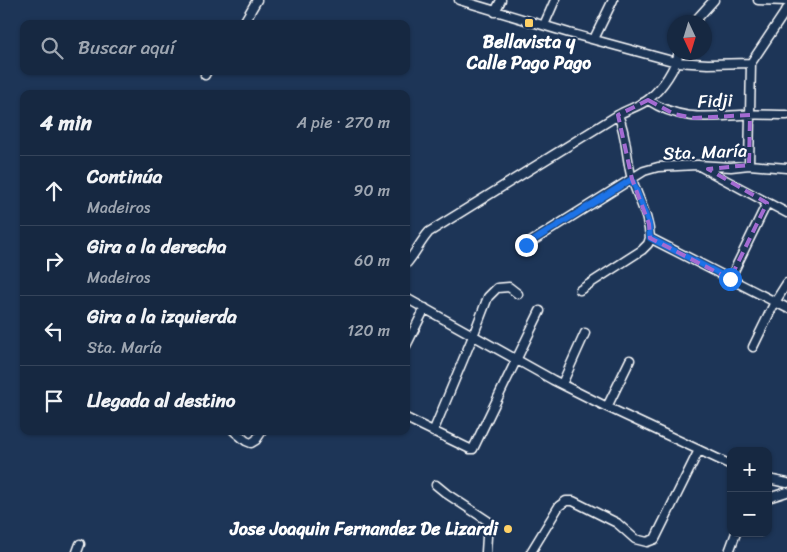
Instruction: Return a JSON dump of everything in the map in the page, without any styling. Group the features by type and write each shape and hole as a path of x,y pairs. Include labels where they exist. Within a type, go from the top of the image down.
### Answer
{"street":[{"path":"245,20 257,0"},
{"path":"459,0 495,12 676,62 708,64 751,63"},
{"path":"495,12 501,0"},
{"path":"544,24 556,0"},
{"path":"594,39 613,0"},
{"path":"700,15 714,0"},
{"path":"758,0 787,0"},
{"path":"749,165 751,63 787,9"},
{"path":"410,259 420,242 429,232 618,115 648,100 670,74 676,62"},
{"name":"Fidji","path":"648,100 674,114 694,118 787,115"},
{"path":"580,290 642,250 648,244 650,238 649,224 632,179 622,124 618,115"},
{"name":"Sta. María","path":"526,245 644,171 658,167 697,166 731,167 749,165 787,168"},
{"path":"697,166 787,214"},
{"path":"730,279 768,203"},
{"path":"650,238 787,308"},
{"path":"753,347 775,302 787,283"},
{"path":"433,432 488,297 497,288 509,288 518,294"},
{"path":"410,300 562,384 727,463"},
{"path":"410,338 425,308"},
{"path":"410,420 473,449 540,311"},
{"path":"562,384 585,333"},
{"path":"607,407 630,360"},
{"path":"238,435 246,442 251,443 259,435"},
{"path":"531,552 559,506 566,501 573,501 617,523 638,540 652,541 655,539 698,450"},
{"path":"772,480 787,483"},
{"path":"436,485 488,521 486,552"},
{"path":"772,497 787,492"},
{"path":"729,552 735,537"},
{"path":"78,552 80,544"}],"highlighted area":[{"path":"648,100 674,114 694,118 750,115 749,165 708,169 767,203 730,279 650,238 649,224 632,179 618,115 630,108"}],"place":[{"name":"Bellavista y Calle Pago Pago","path":"529,23"},
{"name":"Jose Joaquin Fernandez De Lizardi","path":"508,529"}],"route":[{"path":"526,245 632,179 649,224 650,238 730,279"}]}
